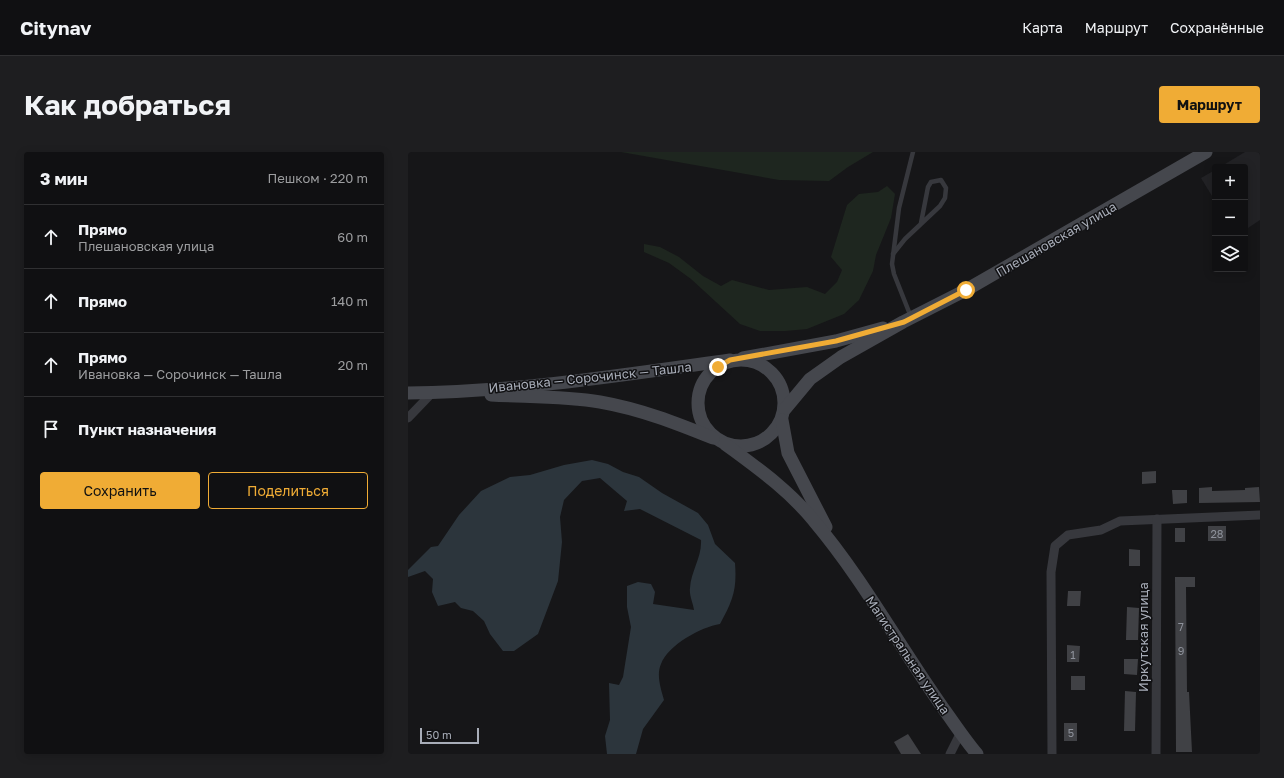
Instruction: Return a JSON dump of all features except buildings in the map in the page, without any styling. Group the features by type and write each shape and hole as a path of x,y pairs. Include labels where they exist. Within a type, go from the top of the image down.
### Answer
{"main road":[{"name":"Плешановская улица","path":"907,320 966,290 1206,152"},
{"path":"735,359 836,341 907,320"},
{"path":"784,415 810,379 841,357 907,320"},
{"name":"Ивановка — Сорочинск — Ташла","path":"720,441 700,416 698,406 699,394 702,384 709,374 735,359"},
{"name":"Ивановка — Сорочинск — Ташла","path":"408,393 451,392 619,376 735,359 754,361 765,367 774,375 784,397 784,415 768,436 759,442 738,446 720,441 670,420 632,409 599,402 451,392"},
{"name":"Магистральная улица","path":"784,415 784,439 790,458 841,555"},
{"name":"Магистральная улица","path":"720,441 768,477 796,502 841,555 977,754"}],"street":[{"path":"408,418 432,393"},
{"path":"1052,754 1051,572 1055,546 1068,535 1101,530 1120,521 1260,515"},
{"name":"Иркутская улица","path":"1156,519 1156,754"},
{"path":"950,754 961,732"}],"lane":[{"path":"907,320 894,274 892,255 899,208 913,152"},
{"path":"892,255 921,223 940,206 945,198 946,188 941,180 932,182 928,187 921,223"}],"shaded area":[{"path":"621,152 873,152 848,167 829,181 779,180"},
{"path":"1245,152 1260,152 1260,220 1248,228 1248,164 1225,164"},
{"path":"1212,172 1212,196 1201,178"},
{"path":"887,186 895,194 891,218 876,255 873,271 859,300 844,314 807,329 760,331 740,324 691,279 669,263 644,252 644,244 660,247 679,257 703,276 721,286 732,280 769,290 807,287 825,294 837,282 842,270 831,257 847,205 859,194 878,192"},
{"path":"592,460 608,464 623,472 639,477 662,493 698,513 708,525 715,544 735,563 735,588 731,601 720,624 704,629 686,638 670,650 661,664 659,677 664,700 643,729 636,754 607,754 605,736 610,720 609,683 619,685 623,677 631,627 627,607 627,586 638,582 651,584 655,592 653,604 694,610 690,588 692,576 700,552 701,540 640,509 624,511 627,501 600,478 582,481 564,500 560,517 562,542 558,581 538,634 514,651 503,651 490,634 484,621 473,611 461,608 455,602 438,606 432,592 433,579 425,571 408,577 408,570 431,547 438,546 459,515 481,491 510,477 530,475 564,465"}],"route":[{"path":"718,367 730,360 836,341 904,322 966,290"}]}
